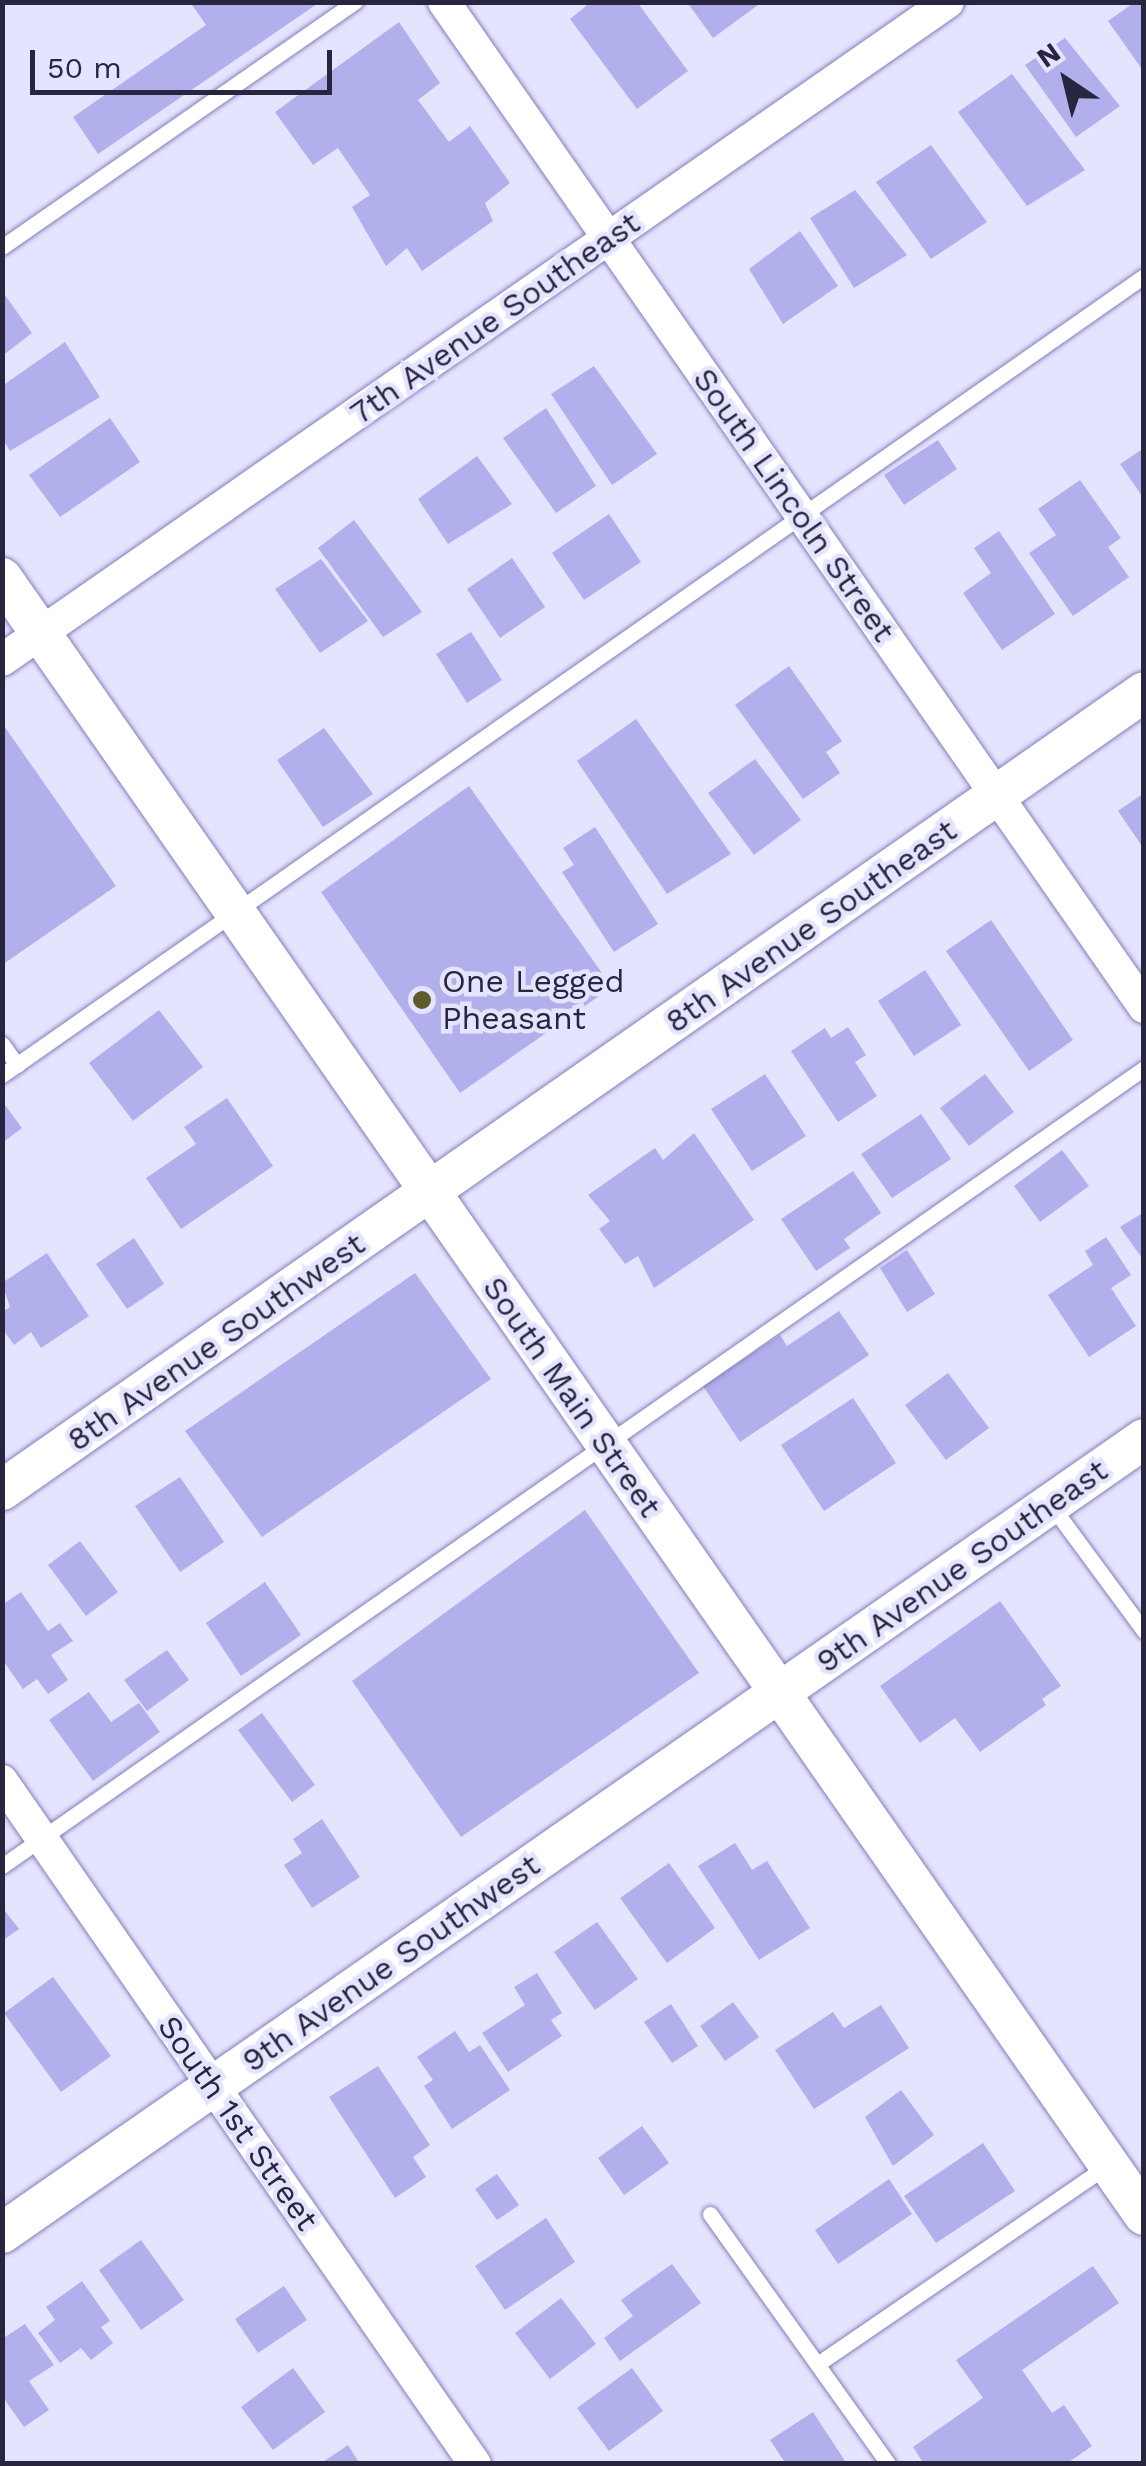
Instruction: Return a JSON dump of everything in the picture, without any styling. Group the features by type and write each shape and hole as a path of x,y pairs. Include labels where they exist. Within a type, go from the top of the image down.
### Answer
{"street":[{"name":"South Lincoln Street","path":"444,2 1144,1007"},
{"name":"7th Avenue Southeast","path":"2,660 948,2"},
{"name":"South Main Street","path":"2,578 1144,2215"},
{"name":"8th Avenue Southeast","path":"430,1194 1144,692"},
{"name":"8th Avenue Southwest","path":"2,1490 430,1194"},
{"name":"9th Avenue Southeast","path":"780,1693 1144,1439"},
{"name":"9th Avenue Southwest","path":"2,2233 780,1693"},
{"name":"South 1st Street","path":"2,1781 475,2464"}],"lane":[{"path":"2,247 355,2"},
{"path":"2,1075 799,512 1144,276"},
{"path":"2,1044 17,1064"},
{"path":"2,1866 1144,1068"},
{"path":"1051,1505 1144,1632"},
{"path":"819,2363 1108,2164"},
{"path":"710,2214 888,2464"}],"building":[{"path":"190,2 320,2 98,154 73,117 206,25"},
{"path":"591,2 637,2 688,71 637,109 570,19"},
{"path":"687,2 756,2 758,5 713,38"},
{"path":"1135,2 1144,2 1144,72 1108,21"},
{"path":"399,22 440,83 418,100 449,142 470,126 510,183 485,203 493,221 422,271 407,248 386,266 352,207 370,195 338,148 313,165 275,112"},
{"path":"1065,38 1120,106 1076,137 1025,65"},
{"path":"1012,74 1085,170 1027,206 958,112"},
{"path":"931,145 987,222 931,259 876,182"},
{"path":"855,190 907,255 854,288 810,218"},
{"path":"800,231 838,286 783,324 749,269"},
{"path":"2,291 32,333 2,356"},
{"path":"65,342 100,397 10,451 2,438 2,386"},
{"path":"594,366 657,454 612,485 551,394"},
{"path":"546,408 596,486 556,513 503,438"},
{"path":"110,418 140,462 60,517 29,475"},
{"path":"938,440 957,469 904,505 884,475"},
{"path":"1144,448 1144,499 1120,464"},
{"path":"477,456 512,504 448,544 418,499"},
{"path":"1080,480 1121,538 1108,547 1129,577 1073,616 1029,553 1056,535 1038,509"},
{"path":"609,514 641,562 584,600 552,553"},
{"path":"354,520 422,612 383,637 318,548"},
{"path":"999,531 1055,614 1002,650 963,593 991,573 974,548"},
{"path":"512,558 545,607 500,638 467,589"},
{"path":"321,559 368,621 320,653 275,589"},
{"path":"471,632 502,680 467,703 436,654"},
{"path":"789,666 842,741 826,752 840,773 803,799 735,705"},
{"path":"636,719 731,854 667,894 577,761"},
{"path":"2,723 116,886 2,965"},
{"path":"324,728 373,794 323,827 277,760"},
{"path":"755,759 801,820 754,855 708,793"},
{"path":"469,786 612,987 460,1093 321,892"},
{"path":"1144,793 1144,849 1118,811"},
{"path":"595,827 658,924 614,952 562,872 574,865 563,848"},
{"path":"991,920 1073,1040 1029,1071 946,951"},
{"path":"925,970 961,1025 914,1056 878,1001"},
{"path":"159,1010 203,1067 133,1121 89,1063"},
{"path":"848,1027 866,1055 855,1062 877,1096 838,1122 791,1051 825,1028 831,1038"},
{"path":"765,1074 806,1136 752,1171 711,1109"},
{"path":"985,1074 1014,1112 969,1146 940,1108"},
{"path":"227,1098 273,1166 181,1229 146,1178 196,1144 184,1127"},
{"path":"2,1101 22,1128 2,1143"},
{"path":"921,1114 951,1159 892,1198 861,1154"},
{"path":"694,1133 754,1220 654,1288 638,1256 625,1264 599,1229 610,1221 588,1195 655,1148 663,1160"},
{"path":"1062,1150 1089,1186 1040,1222 1014,1186"},
{"path":"853,1171 881,1213 844,1239 850,1248 816,1271 781,1219"},
{"path":"1144,1212 1144,1261 1120,1227"},
{"path":"1106,1237 1131,1275 1111,1288 1136,1326 1089,1357 1048,1295 1093,1265 1085,1251"},
{"path":"134,1238 164,1284 127,1309 96,1264"},
{"path":"907,1250 935,1294 907,1312 880,1268"},
{"path":"47,1253 89,1316 41,1348 31,1332 14,1345 2,1328 2,1312 10,1307 2,1283"},
{"path":"415,1273 491,1379 262,1537 185,1431"},
{"path":"839,1311 869,1355 740,1442 703,1386 780,1335 787,1346"},
{"path":"948,1373 989,1428 946,1460 905,1405"},
{"path":"853,1398 896,1463 824,1511 781,1445"},
{"path":"180,1477 224,1542 180,1572 135,1506"},
{"path":"585,1510 699,1673 461,1837 352,1681"},
{"path":"80,1541 118,1592 86,1616 48,1565"},
{"path":"265,1582 301,1635 241,1676 206,1623"},
{"path":"21,1592 48,1631 60,1623 73,1641 51,1655 68,1680 48,1694 37,1679 23,1689 2,1659 2,1605"},
{"path":"1000,1601 1061,1686 1042,1699 1046,1705 980,1752 955,1718 920,1743 880,1686"},
{"path":"167,1650 189,1680 147,1711 124,1680"},
{"path":"89,1692 111,1722 139,1703 160,1732 93,1781 49,1720"},
{"path":"262,1713 315,1785 292,1802 238,1730"},
{"path":"322,1819 360,1877 312,1908 284,1865 302,1853 293,1839"},
{"path":"735,1843 752,1870 767,1861 810,1928 759,1960 698,1866"},
{"path":"669,1863 715,1928 667,1963 620,1898"},
{"path":"2,1907 19,1929 2,1941"},
{"path":"597,1922 638,1979 595,2010 554,1952"},
{"path":"537,1973 562,2013 551,2020 562,2036 508,2072 482,2033 525,2005 514,1987"},
{"path":"53,1977 111,2056 61,2092 4,2013"},
{"path":"733,2002 759,2037 725,2061 700,2026"},
{"path":"671,2004 698,2046 672,2063 644,2022"},
{"path":"881,2005 909,2048 814,2109 775,2050 833,2012 844,2028"},
{"path":"455,2031 469,2052 480,2045 510,2090 452,2129 424,2086 433,2080 417,2057"},
{"path":"378,2066 430,2145 413,2157 426,2177 395,2198 329,2097"},
{"path":"901,2090 934,2135 893,2166 865,2117"},
{"path":"642,2126 669,2163 624,2195 598,2158"},
{"path":"983,2143 1015,2191 936,2243 904,2196"},
{"path":"497,2174 519,2205 497,2220 475,2189"},
{"path":"889,2179 912,2214 838,2264 815,2230"},
{"path":"546,2218 575,2262 505,2310 475,2266"},
{"path":"141,2240 184,2300 141,2330 99,2270"},
{"path":"672,2264 701,2303 620,2361 604,2338 633,2316 621,2300"},
{"path":"1093,2266 1119,2303 1022,2370 1052,2413 1064,2405 1092,2446 1066,2464 924,2464 913,2447 983,2398 956,2360"},
{"path":"82,2281 110,2321 101,2327 113,2343 91,2360 81,2348 60,2363 38,2333 55,2320 46,2307"},
{"path":"284,2286 307,2320 258,2353 235,2319"},
{"path":"561,2298 596,2344 550,2379 515,2333"},
{"path":"25,2324 54,2365 29,2381 49,2410 24,2427 2,2396 2,2339"},
{"path":"293,2368 325,2412 273,2450 241,2407"},
{"path":"632,2368 663,2411 609,2451 577,2408"},
{"path":"813,2412 847,2464 786,2464 770,2440"},
{"path":"348,2445 360,2464 320,2464"}],"place":[{"name":"One Legged Pheasant","path":"422,1000"}]}
